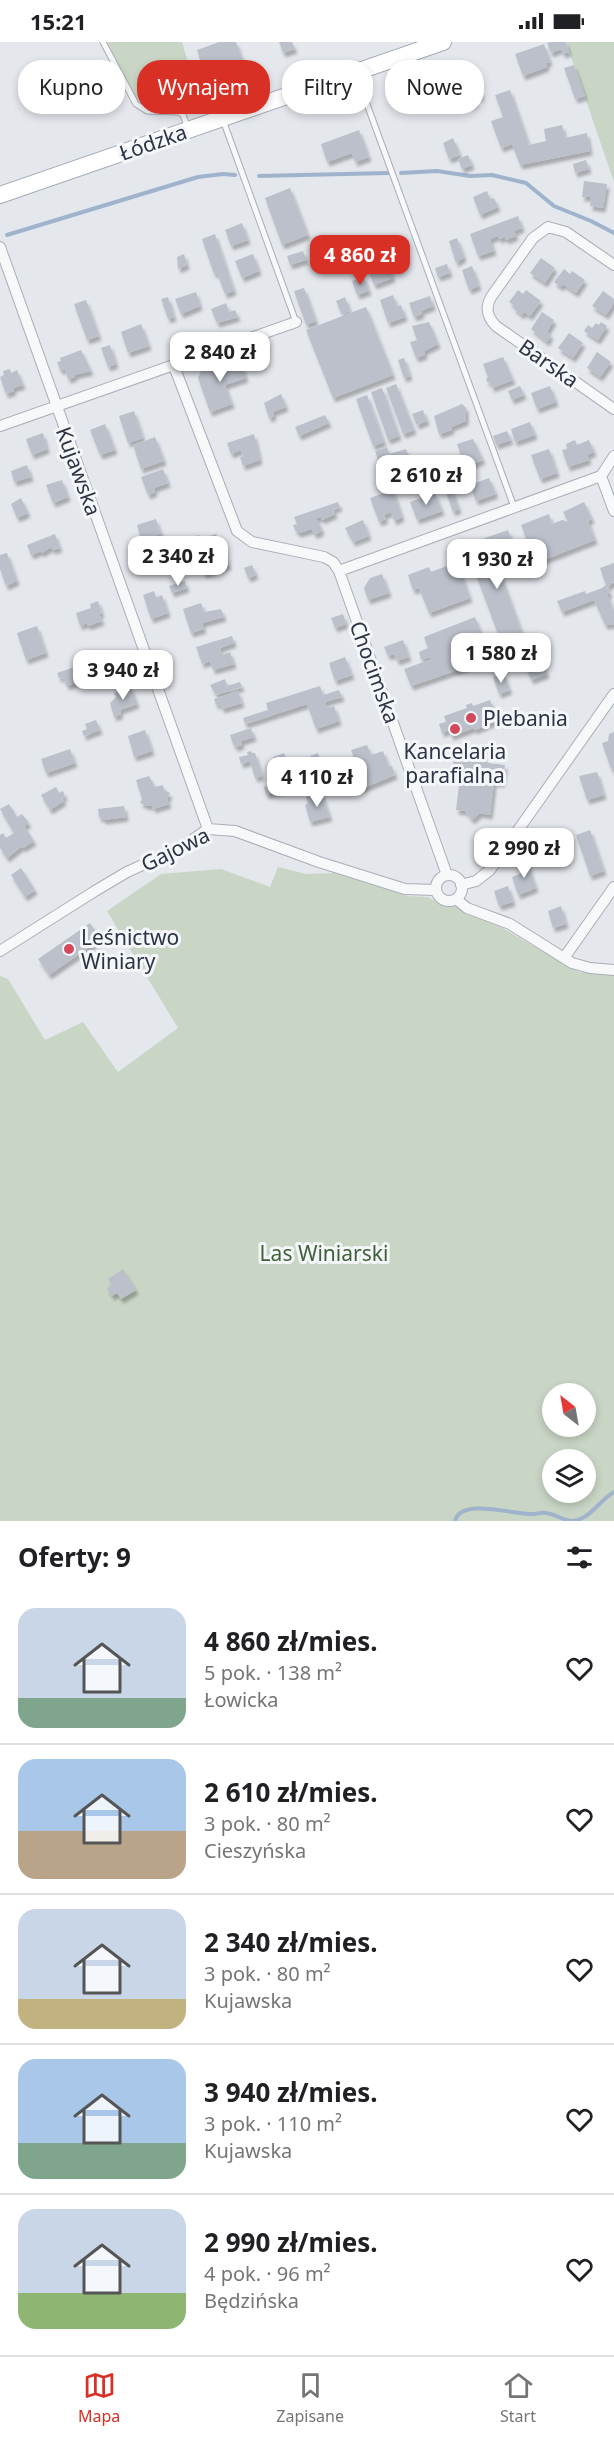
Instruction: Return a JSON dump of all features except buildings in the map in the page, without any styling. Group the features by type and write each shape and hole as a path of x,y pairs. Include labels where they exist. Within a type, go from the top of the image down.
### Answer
{"main road":[{"name":"Łódzka","path":"373,66 443,42"},
{"name":"Łódzka","path":"0,195 282,97"}],"street":[{"name":"Barska","path":"614,265 566,232 548,227 533,238 491,297 487,313 496,326 614,409"},
{"name":"Kujawska","path":"0,247 208,829"},
{"path":"0,426 296,322"},
{"path":"174,366 237,531 252,542 324,557 333,562 339,570 601,476 614,456"},
{"path":"601,476 614,512"},
{"name":"Chocimska","path":"339,570 447,874"},
{"path":"461,885 476,881 490,870 614,694"},
{"name":"Gajowa","path":"0,951 94,891 127,872 182,847 208,829 235,831 319,862 405,889 435,890"},
{"path":"456,899 461,892 461,885 454,876 447,874 437,881 435,890 443,899 456,899 467,908 510,924 581,966 614,970"},
{"path":"564,958 614,887"}],"lane":[{"path":"102,42 135,104 147,111 179,112 183,115 188,130"},
{"path":"371,114 514,507"},
{"path":"222,118 296,322"}],"green space":[{"path":"106,42 182,42 187,60 137,60 137,99 125,77 125,60 116,60"},
{"path":"566,42 614,42 614,182"},
{"name":"Las Winiarski","path":"278,867 306,874 334,873 408,896 428,897 441,905 458,907 467,913 492,922 579,972 614,975 614,1521 0,1521 0,976 8,979 45,1040 83,1022 118,1072 178,1028 107,911 161,874 221,869 270,887"}],"waterway":[{"path":"401,173 437,171 470,176 492,175 526,183 554,206 614,233"},
{"path":"259,176 389,173"},
{"path":"7,235 198,177 235,175"},
{"path":"455,1521 459,1514 477,1509 524,1514 544,1513 566,1520 579,1520 614,1492"}],"place":[{"name":"Plebania","path":"471,718"},
{"name":"Kancelaria parafialna","path":"455,729"},
{"name":"Leśnictwo Winiary","path":"69,949"}]}
